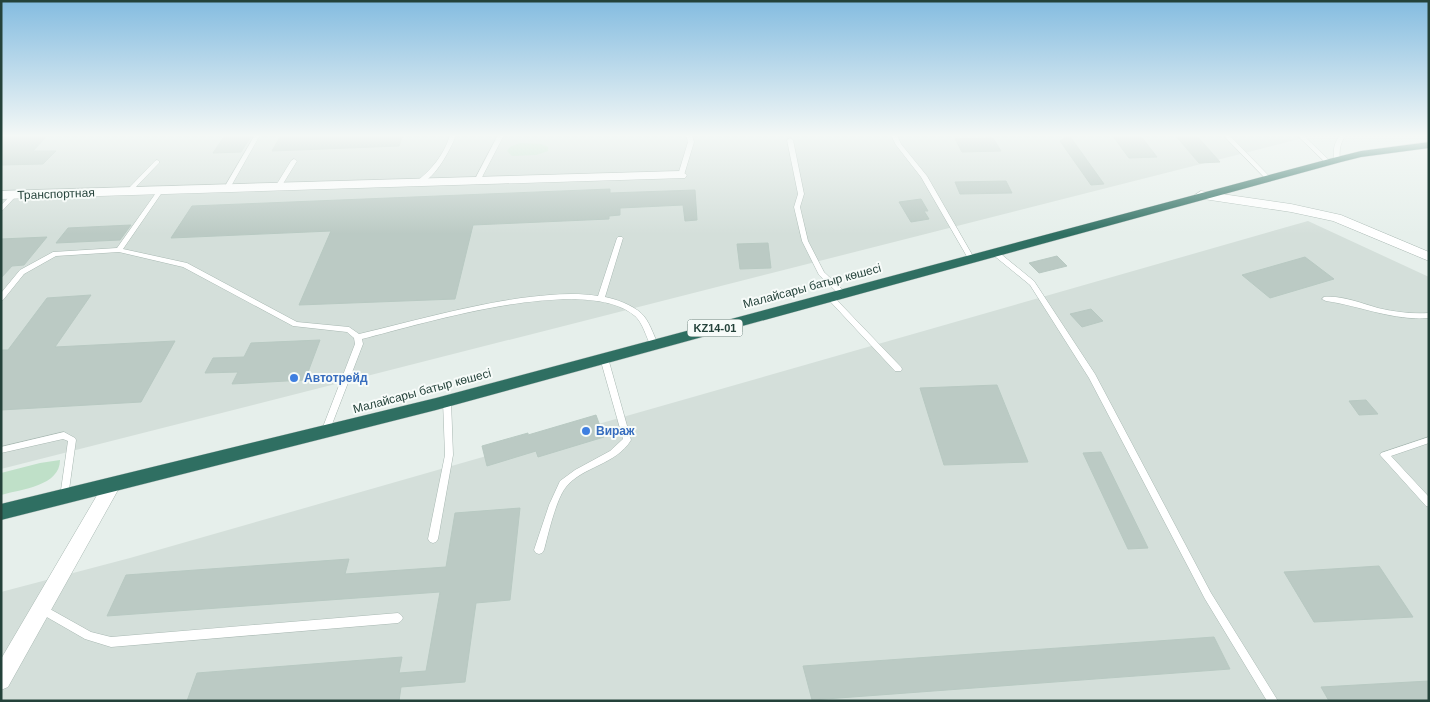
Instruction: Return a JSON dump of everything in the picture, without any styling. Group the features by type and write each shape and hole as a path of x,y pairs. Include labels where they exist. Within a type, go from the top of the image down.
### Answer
{"highway":[{"name":"Малайсары батыр көшесі","path":"1,512 446,401 1307,168"}],"street":[{"name":"Транспортная","path":"1,195 681,175"},
{"path":"1201,195 1291,208 1337,218 1429,257"},
{"path":"1,680 112,485"}],"lane":[{"path":"129,191 151,168"},
{"path":"227,188 239,168"},
{"path":"278,187 290,168"},
{"path":"418,183 436,168"},
{"path":"477,182 485,168"},
{"path":"681,175 683,168"},
{"path":"796,168 801,194 797,208 805,241 820,273 898,369"},
{"path":"917,168 924,176 971,258"},
{"path":"1258,168 1268,178"},
{"path":"119,250 160,191"},
{"path":"1,209 14,195"},
{"path":"601,298 620,238"},
{"path":"1,298 22,272 55,254 119,250 185,265 296,324 344,329 354,333 358,337 359,344 325,432"},
{"path":"994,252 1032,283 1092,376 1208,596 1273,701"},
{"path":"358,337 481,307 536,297 601,298 619,302 638,315 654,344"},
{"path":"1326,299 1344,300 1400,315 1418,317 1429,315"},
{"path":"539,550 561,485 574,475 613,454 627,440 604,358"},
{"path":"433,539 448,455 446,401"},
{"path":"1,450 64,435 72,440 64,497"},
{"path":"1429,440 1384,455 1429,503"},
{"path":"42,609 89,636 111,642 398,618"}],"shaded area":[{"path":"1,168 1186,168 1,469"},
{"path":"1308,221 1429,277 1429,701 1,701 1,592 130,558"}],"green space":[{"path":"60,460 54,476 47,481 1,495 1,473"}],"building":[{"path":"1079,168 1092,168 1104,184 1091,185"},
{"path":"1006,181 1012,193 960,194 955,182"},
{"path":"610,189 610,193 695,190 697,220 685,221 683,205 620,208 620,215 609,216 609,219 473,225 455,299 299,305 331,231 171,238 192,206"},
{"path":"921,199 928,211 924,211 929,219 911,222 899,202"},
{"path":"131,225 120,240 56,243 68,228"},
{"path":"47,237 24,265 12,266 1,278 1,239"},
{"path":"768,243 771,268 740,269 737,244"},
{"path":"1057,256 1067,266 1039,273 1029,263"},
{"path":"1305,257 1334,279 1270,298 1242,275"},
{"path":"91,295 55,347 175,341 141,402 1,410 1,350 8,350 47,298"},
{"path":"1091,309 1103,321 1082,327 1070,314"},
{"path":"320,340 305,380 232,384 238,372 205,373 213,358 244,357 251,343"},
{"path":"997,385 1028,462 944,465 920,388"},
{"path":"1366,400 1378,414 1359,415 1349,401"},
{"path":"596,415 604,437 538,457 536,451 487,466 482,446"},
{"path":"1101,452 1148,548 1128,549 1083,453"},
{"path":"520,508 510,600 476,603 465,682 401,687 399,701 187,701 197,673 402,657 399,673 426,671 440,592 107,616 126,575 349,559 345,574 446,567 455,513"},
{"path":"1379,566 1413,617 1314,622 1284,572"},
{"path":"1214,637 1230,669 812,700 803,666"},
{"path":"1429,681 1429,701 1329,701 1321,687"}],"place":[{"name":"Автотрейд","path":"294,378"},
{"name":"Вираж","path":"586,431"}]}
